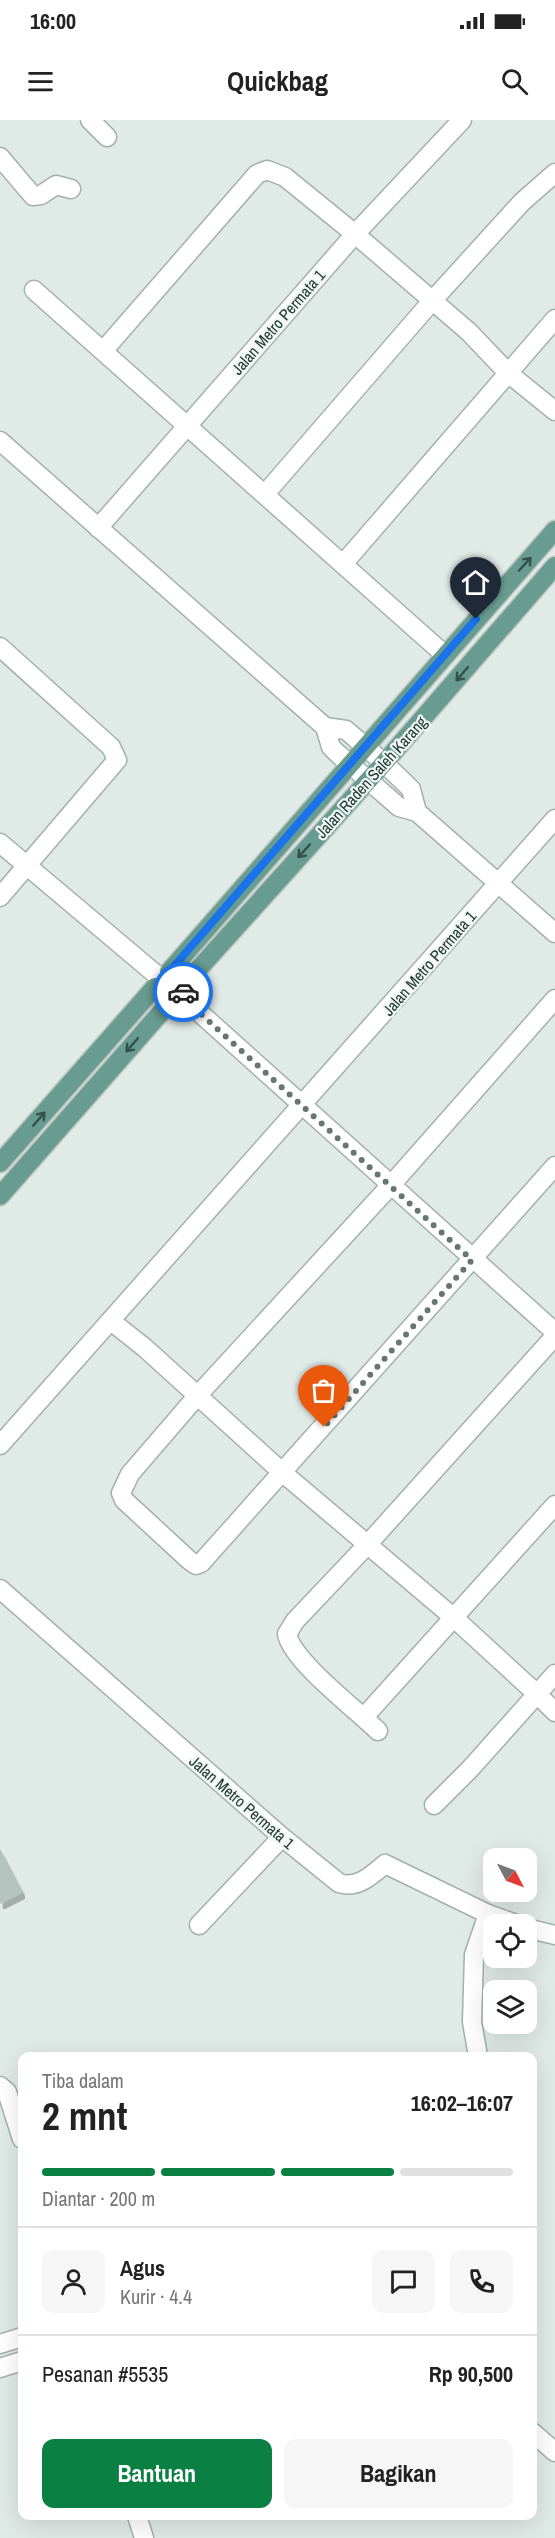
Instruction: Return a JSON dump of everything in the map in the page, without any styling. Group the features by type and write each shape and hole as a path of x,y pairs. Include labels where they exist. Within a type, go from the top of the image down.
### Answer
{"main road":[{"name":"Jalan Raden Saleh Karang","path":"0,1163 555,530"},
{"name":"Jalan Raden Saleh Karang","path":"0,1196 384,763 555,566"},
{"path":"179,976 179,994 160,997 161,979 179,976"}],"street":[{"path":"90,120 107,137"},
{"name":"Jalan Metro Permata 1","path":"98,528 355,234 462,120"},
{"path":"0,157 30,195 41,195 56,185 71,189"},
{"path":"103,351 257,174 267,170 285,177 355,234 469,332 508,373 555,411"},
{"path":"265,494 432,301 522,202 555,173"},
{"path":"34,290 445,655"},
{"path":"343,564 555,319"},
{"path":"0,441 325,727 332,747 368,780 399,807 417,812 555,933"},
{"path":"0,647 111,747 117,760 0,897"},
{"path":"325,727 346,730 384,763 411,789 417,812"},
{"name":"Jalan Metro Permata 1","path":"0,1445 555,819"},
{"path":"0,843 161,979"},
{"path":"179,994 555,1334 367,1545 295,1621 287,1634 289,1643 305,1663 378,1731"},
{"path":"555,999 391,1185 198,1395 130,1474 121,1493 124,1500 189,1560 196,1565 201,1563 555,1166"},
{"path":"111,1321 198,1395 283,1473 453,1617 555,1712"},
{"path":"364,1717 555,1505"},
{"name":"Jalan Metro Permata 1","path":"0,1589 282,1837 339,1883 348,1886 361,1882 385,1864 488,1914"},
{"path":"434,1805 470,1769 555,1674"},
{"path":"199,1925 282,1837"},
{"path":"477,2052 471,2022 474,1955 483,1929"},
{"path":"537,1931 555,1935"},
{"path":"1,2086 11,2101 18,2125"},
{"path":"0,2344 18,2338"},
{"path":"0,2368 18,2362"},
{"path":"537,2436 555,2452"},
{"path":"138,2520 144,2538"}],"building":[{"path":"0,1850 22,1892 0,1903"}],"way so far":[{"path":"183,992 181,996 472,1260 324,1427"}],"route":[{"path":"183,992 183,980 169,972 476,619"}]}
